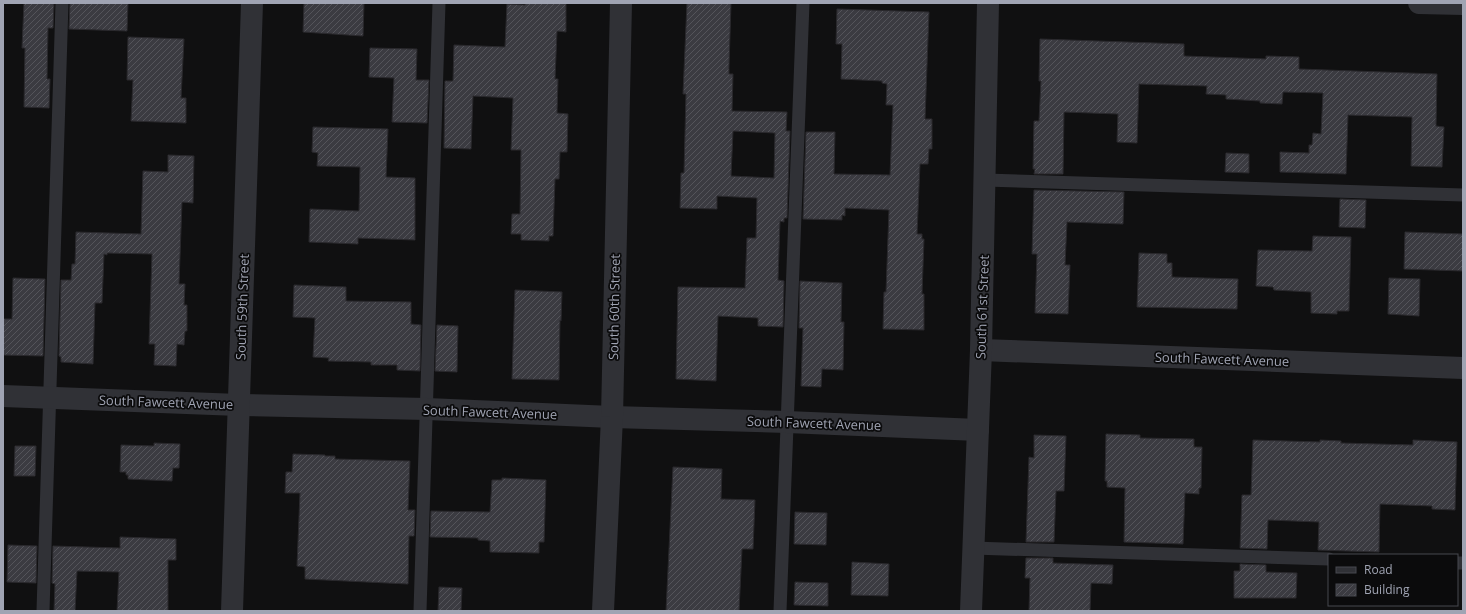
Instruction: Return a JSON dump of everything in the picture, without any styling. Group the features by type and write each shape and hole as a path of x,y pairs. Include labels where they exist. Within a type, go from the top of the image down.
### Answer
{"street":[{"name":"South 59th Street","path":"232,611 252,3"},
{"name":"South 60th Street","path":"603,611 612,417 620,3"},
{"name":"South 61st Street","path":"971,611 981,350 988,3"},
{"path":"1419,3 1463,4"},
{"name":"South Fawcett Avenue","path":"981,350 1463,368"},
{"name":"South Fawcett Avenue","path":"3,396 239,405 427,409 978,430"}],"lane":[{"path":"43,611 51,398 62,3"},
{"path":"420,611 440,3"},
{"path":"780,611 803,3"},
{"path":"985,180 1463,195"},
{"path":"973,548 1328,559"}],"building":[{"path":"24,3 54,3 53,28 48,28 47,79 50,79 49,108 24,107 25,48 22,48"},
{"path":"70,3 128,3 127,31 69,29"},
{"path":"304,3 364,3 363,36 303,32"},
{"path":"525,3 566,3 566,32 557,31 555,79 558,79 557,113 568,114 567,152 560,152 559,179 555,179 553,236 549,236 549,241 521,240 521,234 511,234 512,214 520,214 521,150 511,150 513,98 473,96 471,149 444,148 445,81 453,81 454,45 505,47 507,4 525,5"},
{"path":"687,3 731,3 729,74 733,74 732,111 787,112 786,131 790,131 787,218 784,218 784,222 780,221 778,280 784,281 783,327 758,326 758,318 718,316 716,381 676,379 678,287 745,288 747,238 756,238 757,198 717,196 717,209 680,208 681,173 684,173 686,94 683,94","holes":["733,131 775,133 774,178 731,176"]},
{"path":"837,9 929,12 925,119 932,119 932,149 929,149 928,164 920,164 917,234 922,234 922,239 924,239 922,294 924,294 924,330 883,329 889,210 845,208 845,216 842,215 842,220 803,219 806,132 835,132 834,174 890,175 893,105 886,105 887,84 882,83 882,81 841,79 842,44 836,44"},
{"path":"128,37 184,39 181,98 186,98 186,123 131,121 133,80 127,80"},
{"path":"1040,39 1184,44 1184,56 1266,59 1266,56 1299,57 1299,69 1437,74 1436,126 1444,127 1442,167 1411,166 1412,117 1348,115 1346,174 1280,172 1280,152 1309,153 1309,145 1312,145 1313,133 1321,134 1323,93 1283,92 1282,104 1260,103 1260,101 1226,99 1226,95 1206,94 1207,86 1139,84 1137,143 1117,142 1118,114 1064,112 1063,174 1034,174 1034,121 1039,121 1041,81 1039,81"},
{"path":"370,48 417,49 416,80 429,80 427,123 392,122 394,78 369,77"},
{"path":"313,127 388,129 386,177 415,178 415,240 358,238 358,244 309,242 310,209 359,211 360,167 317,166 318,153 312,152"},
{"path":"1226,153 1249,154 1249,173 1225,172"},
{"path":"168,155 194,156 193,203 182,202 179,284 185,284 184,305 187,305 187,331 185,331 184,345 177,344 176,366 154,365 155,344 149,344 152,254 104,254 102,303 95,303 93,364 61,362 61,357 59,356 61,280 71,280 72,264 75,264 76,232 141,234 143,171 168,172"},
{"path":"1034,190 1124,192 1123,224 1067,222 1065,265 1070,265 1068,314 1035,313 1037,254 1032,254"},
{"path":"1340,199 1366,200 1365,228 1339,227"},
{"path":"1405,232 1463,234 1463,271 1404,269"},
{"path":"1313,236 1351,237 1349,311 1337,311 1337,314 1311,313 1311,292 1274,290 1273,287 1256,286 1258,250 1312,251"},
{"path":"1139,253 1167,254 1167,263 1172,263 1172,277 1238,279 1237,309 1137,307"},
{"path":"13,278 45,279 43,356 3,355 3,319 12,319"},
{"path":"1389,278 1420,279 1419,316 1388,314"},
{"path":"800,281 842,283 841,322 844,322 843,370 822,369 821,387 801,386 803,328 799,328"},
{"path":"294,285 346,287 346,301 411,302 411,324 421,325 420,371 397,370 397,365 371,365 371,362 328,361 329,358 313,357 315,318 293,317"},
{"path":"515,290 562,292 559,380 512,379"},
{"path":"437,325 458,326 457,372 435,371"},
{"path":"1106,434 1140,435 1140,438 1194,439 1194,447 1202,447 1201,488 1199,488 1199,494 1185,493 1183,544 1124,542 1125,488 1107,487 1107,481 1105,481"},
{"path":"1034,435 1066,436 1064,491 1056,491 1054,542 1026,542 1029,457 1034,458"},
{"path":"1253,440 1320,442 1320,440 1341,441 1341,443 1413,445 1413,440 1457,442 1455,510 1432,509 1432,506 1380,504 1379,552 1318,550 1319,522 1268,520 1267,549 1240,548 1242,495 1251,495"},
{"path":"154,443 180,444 179,468 173,468 172,481 128,479 126,472 120,472 121,445 154,446"},
{"path":"15,446 36,446 35,476 14,476"},
{"path":"293,454 335,456 335,459 410,461 408,510 415,510 414,536 409,536 408,584 305,579 305,567 297,566 300,493 285,493 286,472 292,472"},
{"path":"673,467 722,469 721,499 755,500 753,549 742,549 739,611 666,611"},
{"path":"502,478 546,480 544,542 539,542 539,553 490,552 490,541 478,540 478,538 430,537 431,511 490,512 492,480 502,480"},
{"path":"795,512 827,513 826,545 794,544"},
{"path":"120,537 176,539 176,560 168,560 168,611 117,611 119,572 77,571 75,611 54,611 55,584 52,583 53,546 120,548"},
{"path":"8,545 37,546 36,583 7,582"},
{"path":"1026,558 1053,558 1053,563 1113,565 1112,584 1091,583 1090,611 1029,611 1030,578 1025,578"},
{"path":"852,562 889,564 888,596 851,595"},
{"path":"1240,564 1266,565 1266,572 1297,573 1296,598 1234,598 1234,571 1240,571"},
{"path":"795,582 828,583 828,606 794,605"},
{"path":"439,587 462,588 461,611 438,611"}]}
